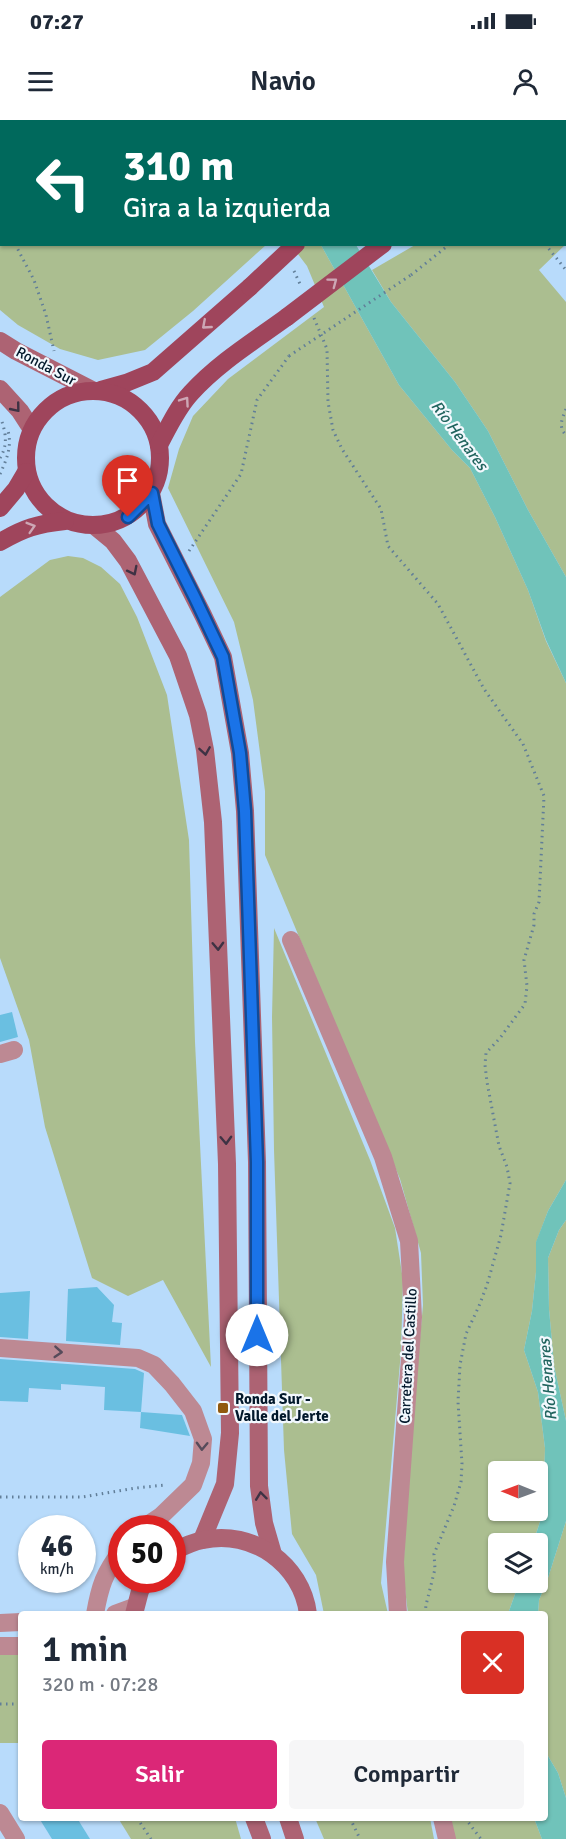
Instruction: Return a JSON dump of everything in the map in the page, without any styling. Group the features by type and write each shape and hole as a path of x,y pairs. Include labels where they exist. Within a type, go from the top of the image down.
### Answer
{"main road":[{"path":"65,521 40,501 26,472 25,450 31,428 44,411 60,398 80,391 97,390 126,383 153,372 294,246"},
{"path":"159,445 190,394 221,364 380,246"},
{"name":"Ronda Sur","path":"0,340 16,351 97,390"},
{"path":"0,388 31,428"},
{"path":"0,542 23,529 45,523 65,521 96,527 128,517 152,493 160,470 159,445 154,429 145,415 132,403 118,395 97,390"},
{"path":"0,508 16,489 26,472"},
{"path":"152,493 158,524 223,657 240,753 245,811 257,1162 259,1486 264,1523 273,1554"},
{"path":"96,527 113,541 128,561 178,656 198,715 208,770 213,822 227,1164 230,1433 225,1484 202,1540"},
{"path":"186,1545 202,1540 239,1539 273,1554 293,1574 306,1601 308,1611"},
{"path":"134,1611 139,1593"},
{"path":"255,1821 262,1839"},
{"path":"289,1821 295,1839"}],"street":[{"name":"Carretera del Castillo","path":"291,940 383,1157 410,1241 412,1317 395,1562 398,1611"},
{"path":"0,1348 138,1358 154,1365 193,1411 203,1439 201,1464 193,1485 162,1515"},
{"path":"95,1611 99,1587 108,1569"},
{"path":"0,1623 18,1622"},
{"path":"0,1646 18,1646"},
{"path":"0,1814 16,1839"},
{"path":"443,1821 447,1839"}],"path":[{"path":"16,246 34,280 46,315 56,371"},
{"path":"179,566 241,474 257,400 289,356 411,275 447,246"},
{"path":"547,246 566,270"},
{"path":"292,266 301,286"},
{"path":"314,318 327,350 328,402 333,430 381,509 388,546 438,604 484,689 523,744 544,796 539,902 534,914 534,925 524,960 527,986 525,1004 486,1053 487,1082 510,1183 487,1285 466,1334 460,1365 458,1402 461,1482 435,1554 435,1569 425,1611"},
{"path":"566,409 561,421 566,435"},
{"path":"0,413 10,436 8,455 0,474"},
{"path":"0,418 7,436 0,458"},
{"path":"0,1497 82,1497 136,1488 176,1484 193,1485"},
{"path":"0,1704 18,1704"},
{"path":"139,1821 151,1839"},
{"path":"351,1821 360,1839"},
{"path":"467,1821 481,1839"}],"shaded area":[{"path":"0,246 265,246 193,311 145,350 98,360 60,349 18,325 0,310"},
{"path":"292,246 322,246 399,385 452,450 470,468 528,590 546,641 566,683 566,1180 548,1211 536,1243 532,1311 524,1350 538,1392 545,1461 488,1461 488,1521 540,1521 536,1533 488,1533 488,1593 515,1593 509,1611 408,1611 403,1572 412,1425 423,1305 421,1253 400,1179 265,855 265,791 253,700 234,622 168,488 179,449 193,416 228,379 324,307 307,266"},
{"path":"413,246 564,246 539,270 566,302 566,577 528,510 488,431 455,382 391,302 372,270"},
{"path":"68,556 83,558 101,567 120,584 137,617 167,695 189,840 195,1042 211,1367 163,1280 128,1296 92,1278 45,1127 29,1040 0,958 0,597 50,560"},
{"path":"274,928 370,1160 395,1228 403,1280 401,1351 381,1583 387,1611 323,1611 316,1575 292,1534 284,1450 272,1017"},
{"path":"566,1220 566,1421 554,1366 549,1309 548,1258 559,1230"},
{"path":"566,1521 566,1798 558,1773 548,1756 548,1611 538,1611 542,1593 548,1593 548,1578"},
{"path":"0,1655 18,1655 18,1743 0,1743"},
{"path":"120,1821 236,1821 241,1839 131,1839"},
{"path":"316,1821 431,1821 434,1839 324,1839"},
{"path":"452,1821 535,1821 542,1839 455,1839"}],"water":[{"name":"Río Henares","path":"322,246 357,246 391,302 455,382 488,431 528,510 566,577 566,683 546,640 528,590 470,468 452,450 399,385"},
{"name":"Río Henares","path":"566,1180 566,1220 559,1230 548,1258 549,1309 554,1366 566,1421 566,1521 548,1578 548,1533 536,1533 540,1521 548,1521 548,1461 545,1461 538,1392 524,1350 532,1311 536,1242 548,1211"},
{"path":"515,1593 542,1593 538,1611 509,1611"},
{"path":"548,1756 558,1773 566,1798 566,1839 542,1839 535,1821 548,1821"}],"building":[{"path":"12,1012 18,1037 0,1042 0,1015"},
{"path":"97,1287 114,1305 112,1322 122,1323 120,1345 66,1341 68,1289"},
{"path":"30,1291 28,1339 0,1337 0,1293"},
{"path":"0,1359 135,1369 144,1373 141,1412 104,1410 105,1387 61,1384 61,1390 29,1388 28,1402 0,1401"},
{"path":"141,1412 182,1415 190,1436 140,1428"},
{"path":"41,1821 79,1821 90,1839 52,1839"}],"place":[{"name":"Ronda Sur - Valle del Jerte","path":"223,1408"}],"route":[{"path":"128,517 152,493 158,524 223,657 240,753 245,811 257,1162 257,1335"}]}
